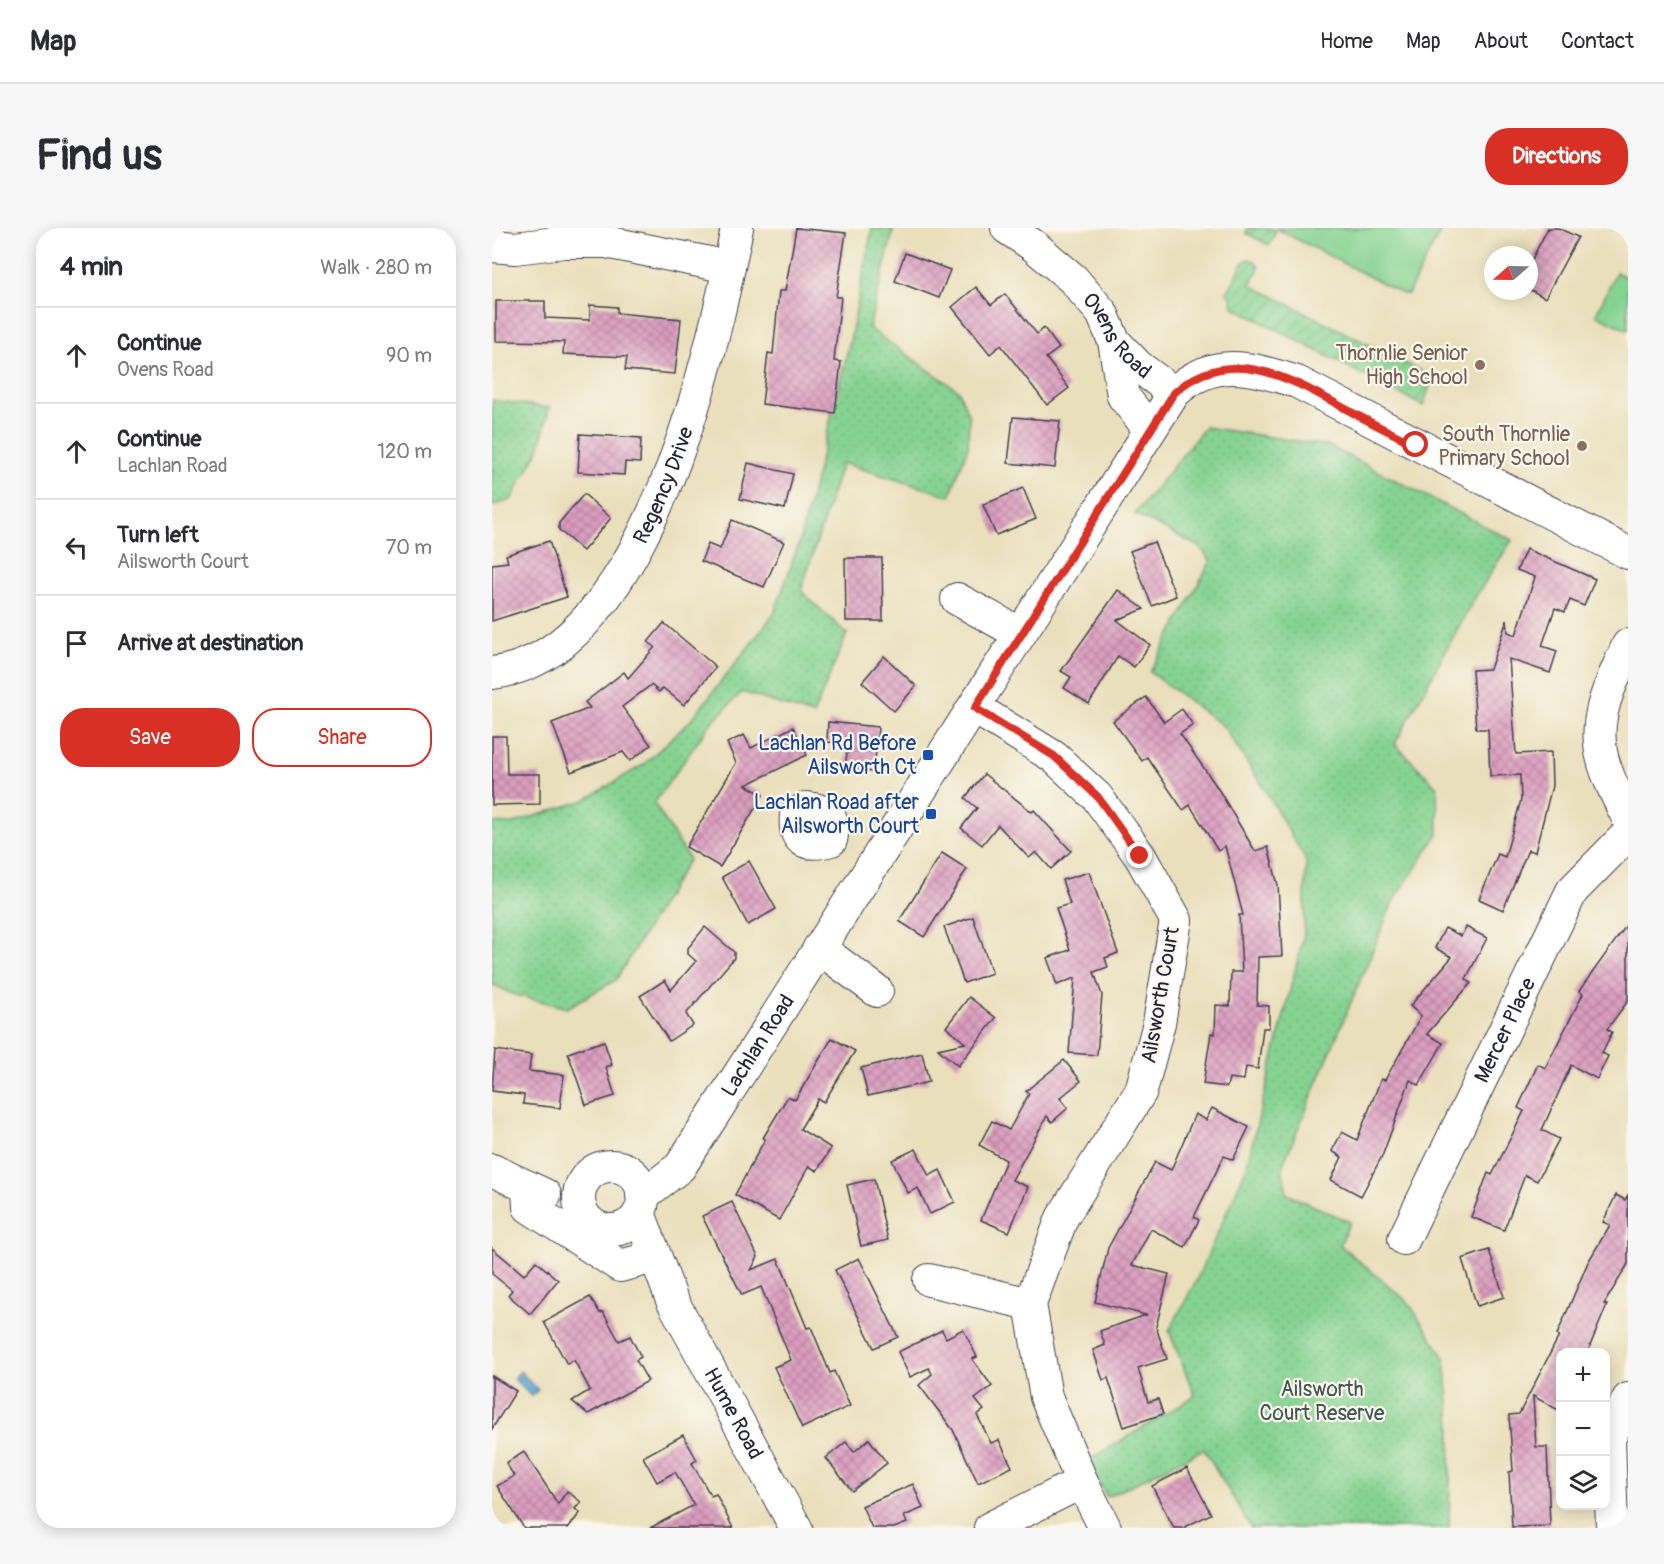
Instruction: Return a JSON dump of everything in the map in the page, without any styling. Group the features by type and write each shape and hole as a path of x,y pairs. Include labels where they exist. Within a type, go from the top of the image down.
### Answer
{"street":[{"name":"Regency Drive","path":"492,673 507,672 537,659 561,643 604,598 638,548 664,491 688,421 729,267 737,228"},
{"name":"Ovens Road","path":"1007,228 1034,246 1073,279 1102,313 1114,341 1138,366 1174,393 1190,378 1220,368 1257,369 1297,382 1628,553"},
{"path":"492,246 515,248 564,242 606,242 729,267"},
{"path":"1114,341 1123,396 1150,430"},
{"name":"Lachlan Road","path":"633,1212 680,1167 1174,393"},
{"path":"957,599 1019,633"},
{"path":"1628,645 1605,699 1599,744 1615,790 1628,818"},
{"name":"Ailsworth Court","path":"975,708 1054,756 1098,797 1140,856 1176,920 1159,1023 1141,1091 1062,1218 1030,1304"},
{"name":"Mercer Place","path":"1404,1239 1572,891 1628,834"},
{"path":"831,840 853,856 873,864"},
{"path":"819,948 878,991"},
{"name":"Lachlan Road","path":"624,1168 668,1158 694,1142"},
{"path":"510,1178 556,1200 583,1192 603,1167 624,1168"},
{"name":"Hume Road","path":"624,1168 637,1180 633,1212 643,1260 672,1300"},
{"path":"510,1178 529,1207 620,1266 643,1260"},
{"path":"583,1192 590,1222 599,1227 633,1212"},
{"name":"Hume Road","path":"633,1212 672,1300 796,1528"},
{"path":"929,1280 1030,1304 1046,1396 1082,1482 1106,1528"},
{"path":"1617,1525 1609,1439 1628,1399"},
{"path":"990,1528 1082,1482"}],"green space":[{"path":"872,228 894,228 869,328 959,391 969,417 968,447 950,496 842,463 801,591 847,634 813,715 742,692 711,723 654,803 689,859 616,980 567,1008 512,994 492,984 492,823 511,824 585,800 643,765 691,720 774,614 800,540 849,346"},
{"path":"1248,228 1272,228 1276,232 1269,245 1246,233"},
{"path":"1275,228 1442,228 1408,294 1403,294"},
{"path":"1248,259 1255,261 1259,267 1251,285 1433,377 1423,406 1233,307 1232,298 1227,293 1243,263"},
{"path":"1616,272 1628,278 1628,330 1596,315"},
{"path":"492,400 549,408 539,449 511,500 492,506"},
{"name":"Ailsworth Court Reserve","path":"1205,427 1329,446 1512,540 1474,599 1395,744 1437,787 1438,834 1393,902 1282,1167 1287,1194 1350,1222 1340,1245 1408,1302 1445,1358 1451,1426 1449,1528 1251,1528 1204,1449 1107,1497 1086,1462 1195,1396 1169,1331 1196,1281 1246,1169 1304,934 1306,861 1264,788 1223,726 1150,672 1211,561 1200,547 1135,514"}],"water":[{"path":"520,1371 538,1390 531,1396 514,1379"}],"building":[{"path":"796,228 846,233 836,297 841,297 834,361 841,362 835,413 762,404 768,353 773,354 779,291 785,291"},
{"path":"1548,228 1558,228 1578,237 1545,298 1538,294 1538,247"},
{"path":"905,253 950,270 939,298 895,281"},
{"path":"976,287 991,305 1005,294 1037,334 1044,328 1059,348 1046,358 1069,388 1047,405 1001,345 990,354 952,307"},
{"path":"496,301 545,301 545,318 590,320 590,305 617,307 617,313 681,319 675,374 625,370 627,357 563,354 564,342 496,341"},
{"path":"1013,417 1060,421 1055,468 1008,463"},
{"path":"580,434 641,438 640,463 625,462 624,475 578,472"},
{"path":"748,463 793,474 785,509 740,499"},
{"path":"1023,488 1036,519 996,535 983,505"},
{"path":"584,494 611,518 583,551 559,530 559,523"},
{"path":"732,520 784,542 764,587 701,561 708,544 720,549"},
{"path":"549,541 567,597 492,621 492,564 508,562 506,555"},
{"path":"1154,542 1176,596 1152,606 1130,551"},
{"path":"1526,549 1595,579 1584,606 1570,600 1565,612 1555,608 1542,646 1557,651 1550,673 1509,659 1516,754 1551,752 1552,786 1535,852 1528,850 1503,910 1479,899 1498,854 1505,857 1521,800 1520,775 1490,776 1488,729 1476,729 1472,670 1490,669 1507,620 1508,632 1516,635 1535,577 1517,570"},
{"path":"845,558 882,558 883,621 846,621"},
{"path":"1118,590 1144,609 1117,620 1150,645 1134,667 1118,656 1089,704 1064,688 1071,677 1061,671"},
{"path":"664,623 716,667 684,705 663,688 659,692 651,685 622,707 651,745 630,761 623,752 571,772 552,723 590,708 585,702 624,672 628,678 655,647 648,642"},
{"path":"884,656 916,686 894,711 862,682"},
{"path":"1146,697 1164,722 1182,709 1193,725 1180,734 1217,787 1255,851 1268,847 1278,885 1282,956 1258,957 1257,1005 1269,1006 1269,1028 1263,1028 1258,1069 1246,1067 1244,1080 1229,1078 1227,1087 1203,1084 1211,1033 1215,1034 1216,1005 1230,1006 1231,972 1242,972 1239,915 1243,915 1225,846 1218,851 1190,805 1183,810 1147,757 1142,761 1113,721"},
{"path":"828,722 878,727 874,772 845,770 848,744 827,742"},
{"path":"793,727 807,755 746,785 763,795 720,867 686,847 736,763 727,743 744,735 751,748"},
{"path":"492,736 506,736 507,774 540,774 540,804 492,805"},
{"path":"984,774 1032,812 1034,810 1071,851 1051,869 1036,852 1029,858 998,825 982,845 961,828 977,808 965,798"},
{"path":"942,853 967,869 924,937 899,921"},
{"path":"749,861 776,909 748,925 722,877"},
{"path":"1089,872 1118,953 1105,958 1108,967 1094,972 1102,995 1097,1055 1069,1053 1075,978 1057,985 1047,958 1070,950 1056,908 1070,904 1062,880"},
{"path":"973,917 992,973 964,983 944,927"},
{"path":"1628,923 1628,1001 1607,1029 1612,1032 1602,1053 1608,1056 1597,1079 1571,1065 1542,1130 1559,1139 1537,1181 1525,1175 1504,1230 1471,1217 1488,1173 1492,1175 1524,1111 1518,1108 1538,1064 1545,1068 1583,994 1579,991"},
{"path":"705,927 734,952 734,958 686,1014 693,1025 669,1041 640,996 665,980 671,990 696,961 688,954 688,948"},
{"path":"1466,927 1487,938 1466,979 1471,983 1427,1034 1443,1043 1419,1085 1410,1080 1383,1154 1361,1196 1331,1180 1342,1157 1332,1151 1342,1132 1357,1140 1381,1079 1385,1080 1421,1016 1410,1006 1452,957 1435,948 1445,928 1461,936"},
{"path":"969,997 996,1018 958,1066 938,1049 965,1043 946,1027"},
{"path":"832,1038 855,1051 824,1102 818,1099 800,1129 831,1148 817,1171 809,1166 779,1220 735,1195 765,1139 763,1138 788,1096 795,1100"},
{"path":"604,1041 612,1065 606,1067 615,1096 586,1105 568,1053"},
{"path":"495,1050 531,1055 529,1071 564,1075 560,1108 523,1104 524,1095 492,1091"},
{"path":"922,1053 929,1082 868,1096 861,1068"},
{"path":"1064,1060 1081,1081 1060,1098 1068,1108 1052,1122 1047,1116 1012,1180 1028,1187 1009,1232 981,1220 1006,1160 979,1145 992,1121 1009,1130 1029,1094 1026,1091"},
{"path":"1212,1108 1249,1127 1233,1160 1224,1156 1194,1217 1199,1220 1185,1247 1151,1229 1132,1265 1169,1274 1156,1327 1167,1359 1138,1368 1148,1402 1158,1399 1163,1414 1124,1427 1108,1378 1103,1380 1093,1350 1105,1345 1100,1331 1146,1315 1095,1302 1108,1248 1155,1162 1171,1170 1195,1114 1206,1120"},
{"path":"916,1149 929,1176 940,1170 955,1202 930,1214 918,1188 908,1193 892,1160"},
{"path":"874,1179 888,1240 861,1246 847,1185"},
{"path":"1616,1195 1625,1200 1628,1195 1628,1264 1604,1304 1607,1305 1589,1348 1556,1348 1556,1409 1533,1396 1536,1447 1547,1447 1550,1526 1512,1527 1509,1472 1513,1471 1509,1415 1519,1414 1559,1336 1557,1335 1588,1262 1610,1225 1603,1222"},
{"path":"732,1202 758,1257 751,1270 778,1259 807,1328 811,1327 830,1373 834,1371 850,1406 802,1428 774,1367 791,1360 761,1287 742,1295 702,1216"},
{"path":"492,1248 524,1275 536,1261 558,1280 530,1314 508,1295 512,1290 492,1274"},
{"path":"1489,1250 1504,1297 1477,1306 1462,1259"},
{"path":"859,1258 898,1337 874,1348 835,1270"},
{"path":"590,1297 600,1313 603,1312 619,1341 630,1336 641,1357 636,1360 648,1381 588,1414 572,1401 590,1390 574,1360 567,1364 544,1322"},
{"path":"963,1329 977,1357 972,1359 992,1386 975,1399 984,1410 977,1415 991,1443 999,1440 1012,1467 978,1483 953,1430 919,1385 932,1374 929,1368 910,1377 898,1352 942,1330 946,1338"},
{"path":"492,1376 516,1391 492,1429"},
{"path":"683,1435 697,1460 692,1463 711,1496 716,1494 733,1528 650,1528 694,1505 675,1472 657,1482 643,1457"},
{"path":"869,1439 887,1463 852,1491 826,1458 846,1442 854,1452"},
{"path":"524,1452 558,1504 567,1491 581,1502 575,1509 580,1513 568,1528 524,1528 497,1486 514,1476 506,1463"},
{"path":"1187,1468 1211,1514 1183,1528 1174,1528 1152,1486"},
{"path":"913,1484 923,1508 904,1516 907,1523 894,1528 872,1528 862,1506"}],"place":[{"name":"Thornlie Senior High School","path":"1480,365"},
{"name":"South Thornlie Primary School","path":"1582,446"},
{"name":"Lachlan Rd Before Ailsworth Ct","path":"928,755"},
{"name":"Lachlan Road after Ailsworth Court","path":"931,814"}],"route":[{"path":"1140,856 1098,797 1054,756 975,708 1019,633 1174,393 1190,378 1202,373 1220,368 1257,369 1297,382 1416,445"}]}
